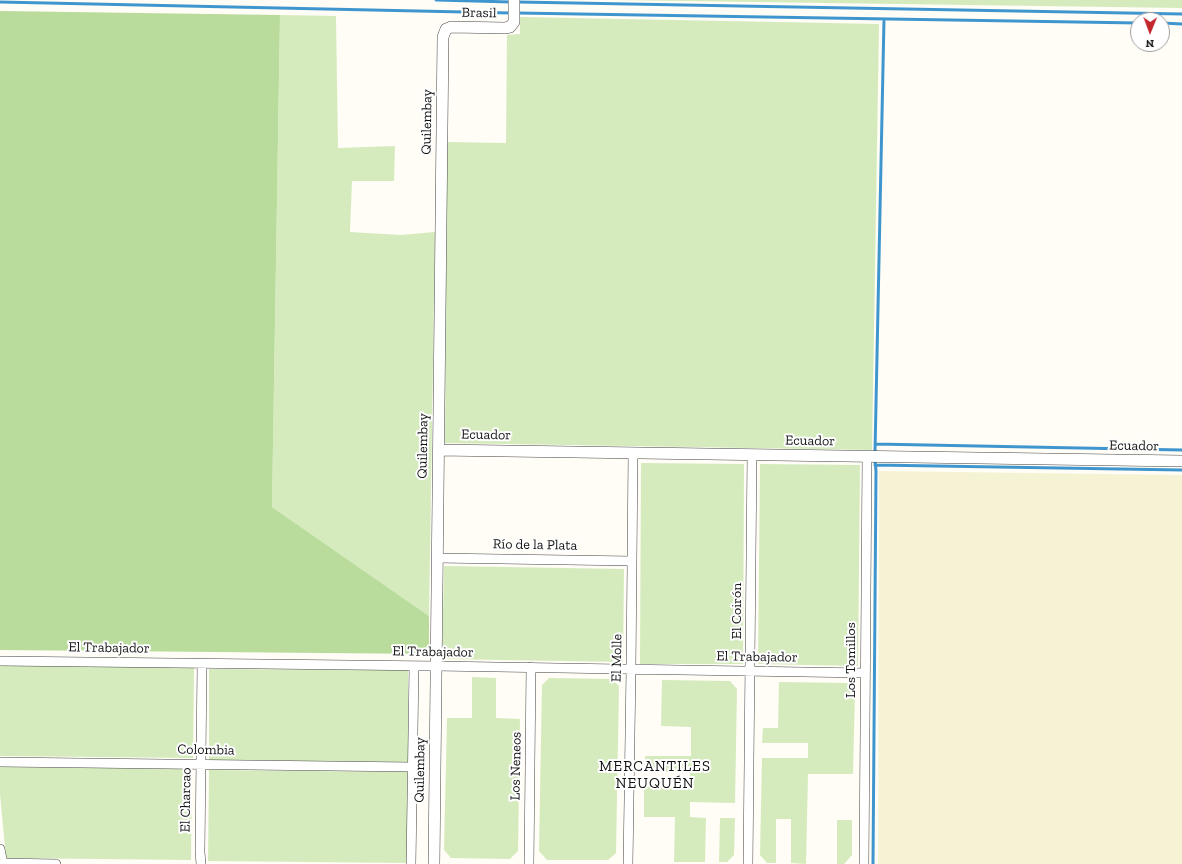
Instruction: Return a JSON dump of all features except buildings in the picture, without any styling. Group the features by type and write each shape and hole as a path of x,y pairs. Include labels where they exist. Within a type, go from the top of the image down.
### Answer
{"street":[{"name":"Brasil","path":"446,29 453,27 505,28 512,26 514,22 514,0"},
{"name":"Quilembay","path":"434,864 443,37 446,29"},
{"name":"Ecuador","path":"438,450 1182,461"},
{"name":"El Molle","path":"628,864 633,453"},
{"name":"El Coirón","path":"748,864 752,455"},
{"name":"Los Tomillos","path":"864,864 867,457"},
{"name":"Río de la Plata","path":"437,558 632,561"},
{"name":"El Trabajador","path":"0,661 531,667 865,673"},
{"name":"El Charcao","path":"201,864 202,664"},
{"name":"Quilembay","path":"412,864 414,666"},
{"name":"Los Neneos","path":"529,864 531,667"},
{"name":"Colombia","path":"0,762 413,767"},
{"path":"0,849 3,864 56,864"}],"shaded area":[{"path":"879,471 1182,475 1182,864 878,864"}],"green space":[{"path":"612,0 1182,0 1182,8"},
{"path":"0,11 280,15 272,507 429,616 429,654 0,650"},
{"path":"280,15 336,16 338,148 395,146 394,181 352,181 350,232 401,235 435,232 429,616 272,507"},
{"path":"520,17 879,24 872,450 445,443 447,142 506,143 507,35 520,34"},
{"path":"641,463 744,464 743,664 640,664"},
{"path":"760,464 860,465 858,666 758,664"},
{"path":"444,566 624,569 623,662 442,659"},
{"path":"0,665 194,667 193,758 0,756"},
{"path":"209,669 408,670 408,762 209,760"},
{"path":"472,677 496,678 496,718 520,719 518,851 510,859 451,858 444,850 447,718 472,718"},
{"path":"549,678 612,679 619,686 616,853 608,860 547,860 539,851 542,685"},
{"path":"662,680 730,681 737,689 735,803 690,802 690,817 706,818 705,862 674,862 675,817 644,817 644,786 690,786 690,772 645,771 645,756 691,756 691,727 661,726"},
{"path":"779,682 847,683 855,691 853,774 808,774 806,864 791,863 791,819 776,819 776,863 767,863 760,855 762,758 808,758 808,743 762,743 763,728 778,728"},
{"path":"0,767 192,769 191,860 6,858 0,794"},
{"path":"209,770 407,772 407,863 208,861"},
{"path":"720,818 735,818 734,855 727,862 719,862"},
{"path":"837,820 852,820 852,855 844,864 837,864"}],"waterway":[{"path":"436,0 511,2"},
{"path":"0,2 511,13"},
{"path":"518,2 1182,14"},
{"path":"517,13 1130,23"},
{"path":"875,452 884,19"},
{"path":"1170,23 1182,24"},
{"path":"875,444 1182,450"},
{"path":"873,864 875,461"},
{"path":"875,465 1182,470"}],"district":[{"name":"MERCANTILES NEUQUÉN","path":"655,776"}]}
